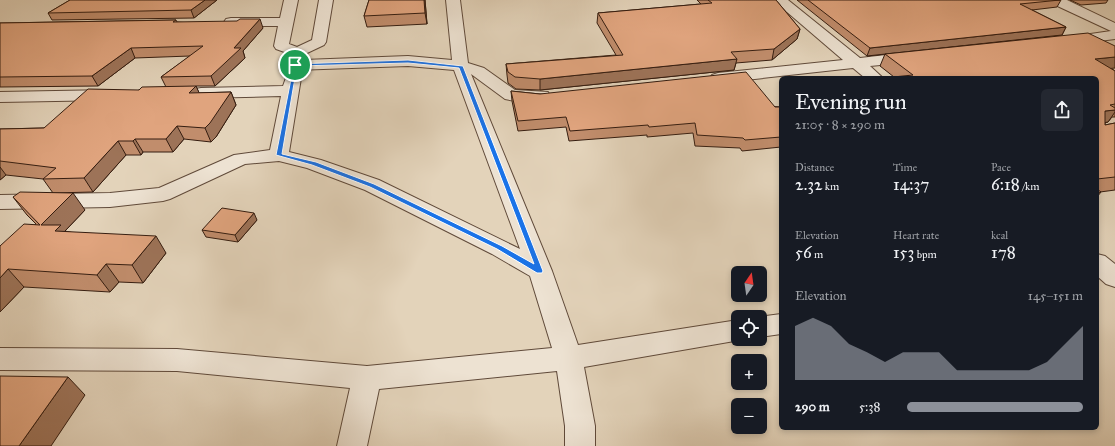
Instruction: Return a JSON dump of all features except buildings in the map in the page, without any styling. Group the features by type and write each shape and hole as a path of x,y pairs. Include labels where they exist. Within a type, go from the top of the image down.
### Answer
{"street":[{"path":"291,0 281,46 297,58 408,61 460,66 478,71 491,82 511,95 540,97 556,95"},
{"path":"278,155 297,58 319,42 326,0"},
{"path":"786,0 872,76"},
{"path":"1056,0 1115,28"},
{"path":"457,1 460,66 540,271 569,358 580,426 580,446"},
{"path":"214,23 285,22"},
{"path":"1052,42 1115,36"},
{"path":"704,80 927,56"},
{"path":"188,93 290,91"},
{"path":"0,97 126,94"},
{"path":"0,202 110,200 163,194 241,159 278,155 314,164 372,185 500,248 540,271"},
{"path":"767,326 779,324"},
{"path":"0,359 176,360 367,378 569,358 731,332"},
{"path":"352,446 367,378"}],"route":[{"path":"408,61 460,66 540,271 500,248 372,185 314,164 278,155 295,65 408,61"}]}
